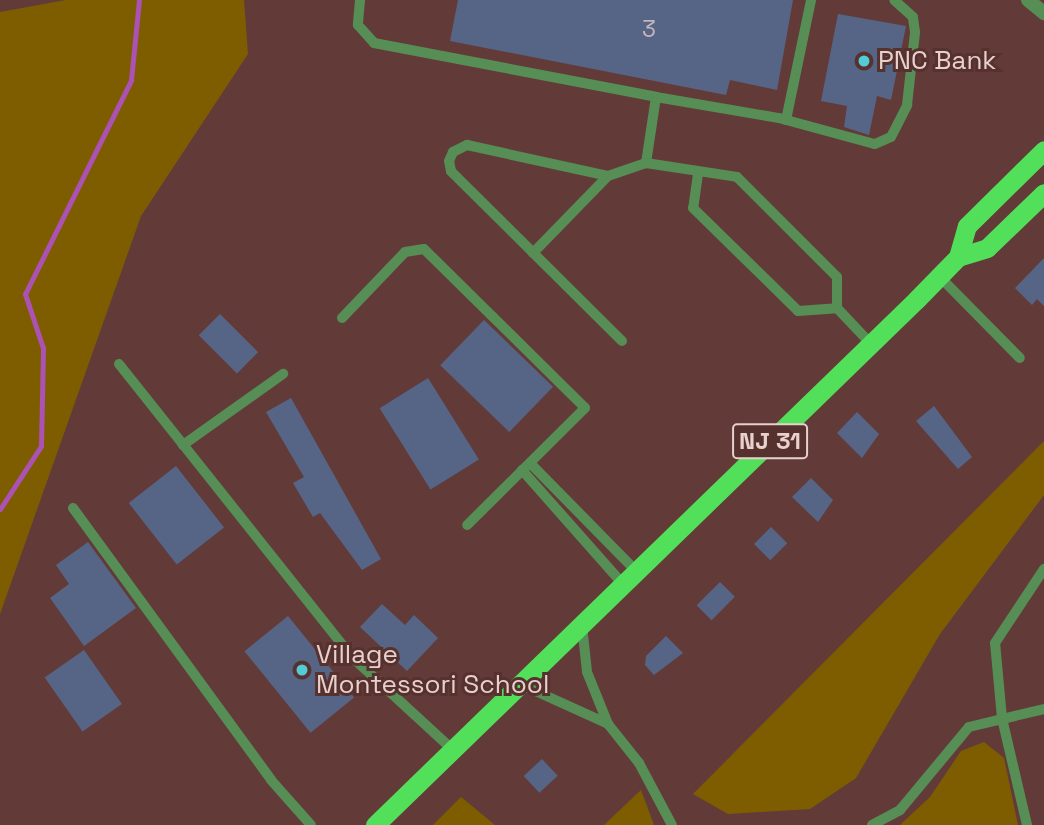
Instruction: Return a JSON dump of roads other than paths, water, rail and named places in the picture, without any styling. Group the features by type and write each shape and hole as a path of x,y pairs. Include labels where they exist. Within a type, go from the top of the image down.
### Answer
{"highway":[{"name":"NJ 31","path":"958,257 967,226 1044,150"},
{"name":"NJ 31","path":"375,825 958,257 987,248 1044,193"}],"street":[{"path":"1028,0 1044,13"}],"lane":[{"path":"360,0 358,25 374,43 786,120 875,144 891,137 906,105 915,32 913,18 894,0"},
{"path":"786,120 811,0"},
{"path":"646,163 656,97"},
{"path":"608,176 467,145 453,152 451,171 622,341"},
{"path":"533,253 608,176 646,163 686,167 698,174 725,172 755,192 837,277 837,308 871,344"},
{"path":"698,174 693,208 798,311 837,308"},
{"path":"342,318 405,253 424,249 584,408 467,525"},
{"path":"939,276 1020,358"},
{"path":"119,364 353,658 452,750"},
{"path":"183,445 283,374"},
{"path":"526,466 630,578"},
{"path":"526,466 630,578"},
{"path":"73,508 271,780 311,825"},
{"path":"1027,825 1002,718 995,643 1044,569"},
{"path":"582,625 587,672 608,724 639,763 672,825"},
{"path":"520,684 608,724"},
{"path":"872,825 900,810 956,738 969,727 1044,709"}],"waterway":[{"path":"0,509 41,446 43,348 25,294 131,80 139,0"}],"place":[{"name":"PNC Bank","path":"864,61"},
{"name":"Village Montessori School","path":"302,670"}]}
